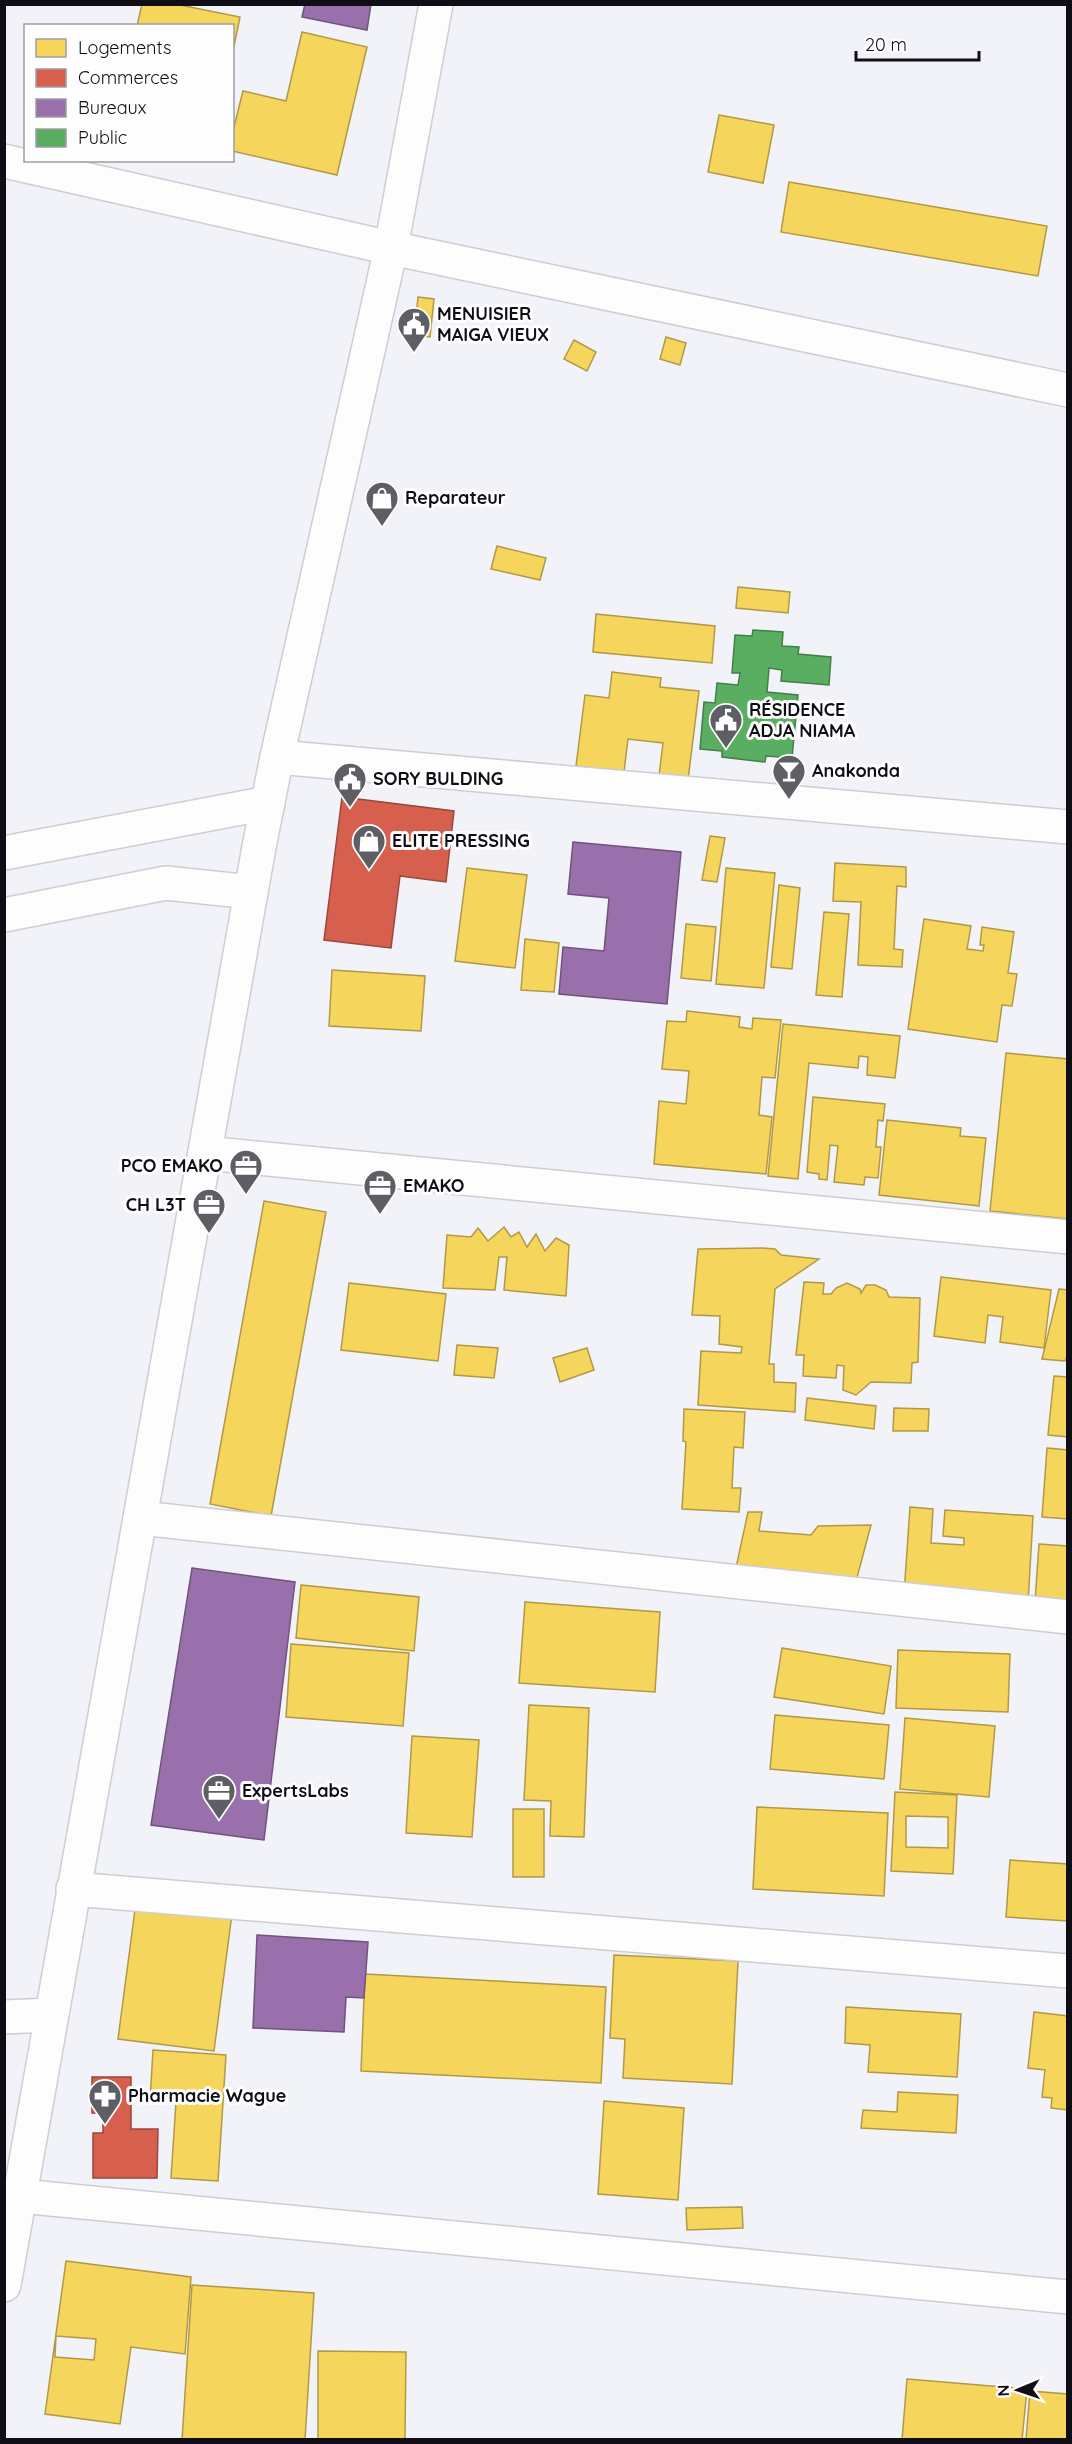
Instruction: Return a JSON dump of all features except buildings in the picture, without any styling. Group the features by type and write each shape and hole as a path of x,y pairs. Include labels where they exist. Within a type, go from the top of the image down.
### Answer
{"street":[{"path":"4,2285 268,803 391,248 436,4"},
{"path":"4,161 391,248 1066,383"},
{"path":"277,757 1068,827"},
{"path":"4,854 268,803"},
{"path":"4,915 166,883 252,892"},
{"path":"205,1153 1068,1238"},
{"path":"140,1518 1068,1617"},
{"path":"73,1889 1068,1971"},
{"path":"4,2016 51,2015"},
{"path":"20,2196 1068,2297"}],"place":[{"name":"MENUISIER MAIGA VIEUX","path":"414,353"},
{"name":"Reparateur","path":"382,527"},
{"name":"RÉSIDENCE ADJA NIAMA","path":"726,749"},
{"name":"Anakonda","path":"789,800"},
{"name":"SORY BULDING","path":"350,808"},
{"name":"ELITE PRESSING","path":"369,870"},
{"name":"PCO EMAKO","path":"246,1195"},
{"name":"EMAKO","path":"380,1215"},
{"name":"CH L3T","path":"209,1234"},
{"name":"ExpertsLabs","path":"219,1820"},
{"name":"Pharmacie Wague","path":"105,2125"}]}
